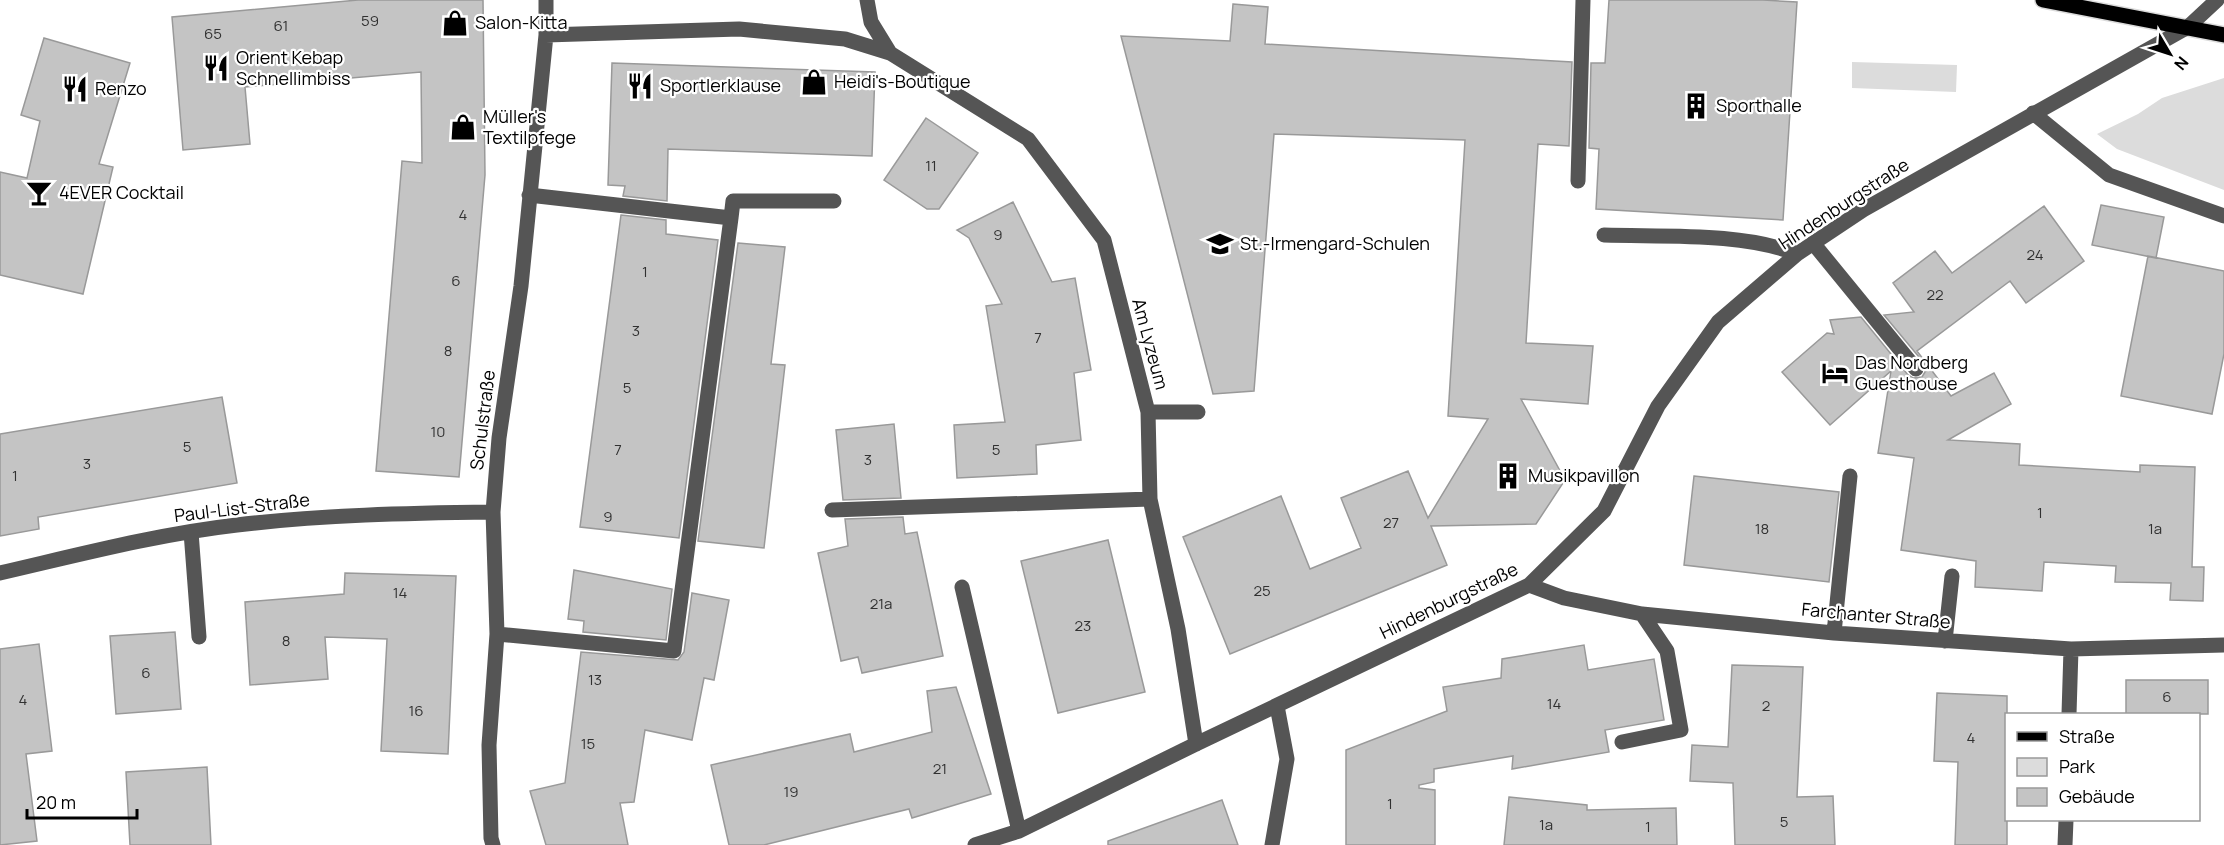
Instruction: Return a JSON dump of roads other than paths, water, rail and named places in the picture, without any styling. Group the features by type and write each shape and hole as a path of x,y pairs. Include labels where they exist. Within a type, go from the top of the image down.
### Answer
{"main road":[{"path":"2043,0 2224,35"}],"street":[{"name":"Schulstraße","path":"493,845 489,745 497,634 493,512 499,438 521,286 546,35 546,0"},
{"name":"Am Lyzeum","path":"867,0 871,22 890,53"},
{"path":"1578,181 1583,0"},
{"name":"Hindenburgstraße","path":"975,845 1019,831 1529,585 1604,511 1658,406 1718,322 1797,254 1863,210 2188,27 2217,0"},
{"name":"Am Lyzeum","path":"546,35 740,29 845,39 890,53 1029,139 1104,240 1148,412 1150,499 1178,629 1196,744"},
{"path":"2033,113 2109,175 2224,216"},
{"path":"529,195 731,218"},
{"path":"497,634 674,651 733,201 834,201"},
{"path":"1604,235 1714,239 1777,246 1797,254"},
{"path":"1813,243 1916,369"},
{"path":"1148,412 1197,412"},
{"path":"1834,633 1850,476"},
{"path":"832,510 1150,499"},
{"name":"Paul-List-Straße","path":"0,573 191,532 237,525 378,513 493,512"},
{"path":"191,532 199,637"},
{"path":"1945,641 1952,576"},
{"name":"Farchanter Straße","path":"1529,585 1564,598 1642,614 1834,633 2071,649 2224,645"},
{"path":"962,587 1019,831"},
{"path":"1622,742 1681,730 1667,651 1642,614"},
{"path":"2069,713 2071,649"},
{"path":"1272,845 1287,759 1277,706"},
{"path":"2065,845 2066,821"}],"place":[{"name":"Salon-Kitta","path":"455,23"},
{"name":"Orient Kebap Schnellimbiss","path":"216,68"},
{"name":"Heidi's-Boutique","path":"814,82"},
{"name":"Sportlerklause","path":"640,86"},
{"name":"Renzo","path":"75,89"},
{"name":"Sporthalle","path":"1696,106"},
{"name":"Müller's Textilpfege","path":"463,127"},
{"name":"4EVER Cocktail","path":"39,193"},
{"name":"St.-Irmengard-Schulen","path":"1220,244"},
{"name":"Das Nordberg Guesthouse","path":"1835,373"},
{"name":"Musikpavillon","path":"1508,476"}]}
